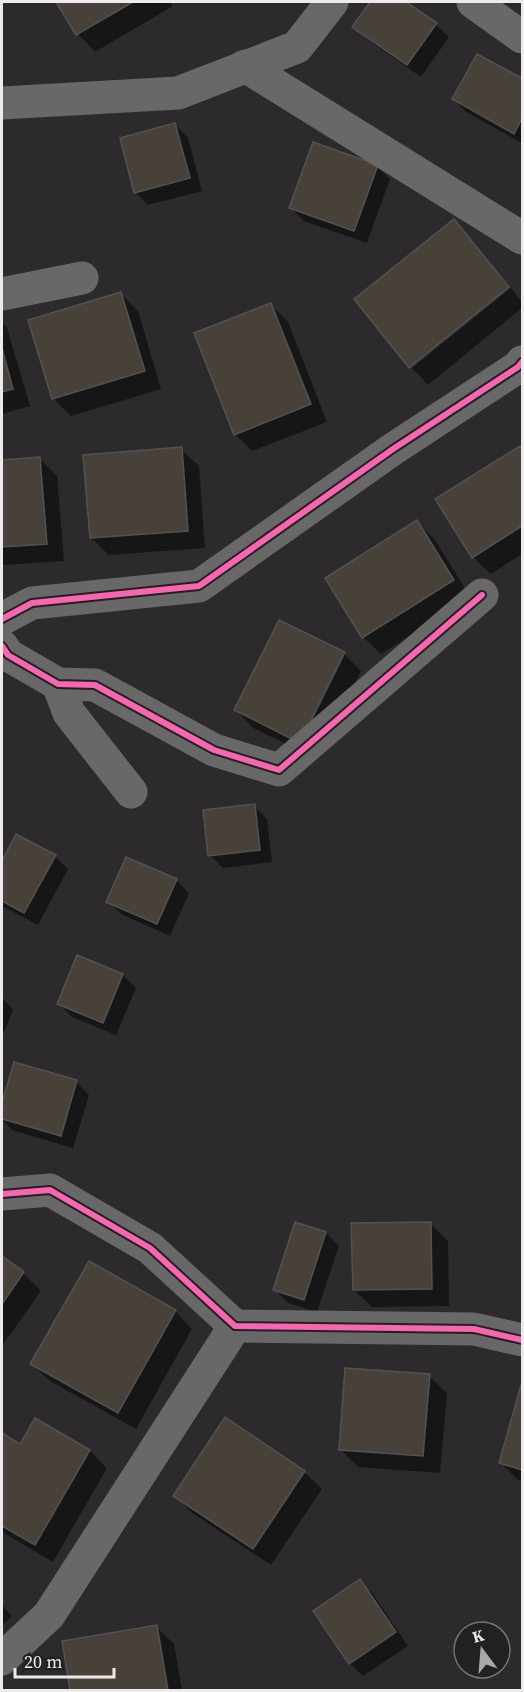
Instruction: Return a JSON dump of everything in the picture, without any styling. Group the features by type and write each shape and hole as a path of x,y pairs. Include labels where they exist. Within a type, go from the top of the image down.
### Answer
{"street":[{"path":"2,103 177,93 297,47 332,2"},
{"path":"473,2 522,37"},
{"path":"245,66 522,238"},
{"path":"2,294 82,278"},
{"path":"2,619 32,603 199,586 393,449 518,367 522,362"},
{"path":"2,646 8,655 58,684 95,685 213,750 279,770 482,595"},
{"path":"58,684 69,713 130,792"},
{"path":"2,1194 50,1190 150,1248 235,1326 474,1329 522,1340"},
{"path":"2,1659 49,1615 235,1326"}],"building":[{"path":"56,2 133,2 76,35"},
{"path":"370,2 406,2 437,23 407,65 352,27"},
{"path":"477,54 522,78 522,118 514,134 452,99"},
{"path":"175,123 190,178 134,193 120,138"},
{"path":"313,142 378,165 354,231 289,208"},
{"path":"454,219 509,287 409,368 354,299"},
{"path":"121,292 145,371 52,399 28,320"},
{"path":"271,303 311,404 234,435 194,333"},
{"path":"2,348 13,389 2,392"},
{"path":"520,446 522,450 522,526 472,558 435,499"},
{"path":"182,447 188,531 90,538 83,455"},
{"path":"40,457 47,544 2,547 2,460"},
{"path":"417,520 454,580 362,638 325,578"},
{"path":"279,620 345,652 300,743 234,710"},
{"path":"255,804 260,850 208,856 203,810"},
{"path":"16,834 56,855 24,913 2,901 2,861"},
{"path":"126,857 177,879 157,924 106,902"},
{"path":"77,955 123,974 103,1023 57,1004"},
{"path":"14,1062 77,1080 61,1136 2,1119 2,1103"},
{"path":"295,1222 326,1232 304,1300 273,1290"},
{"path":"431,1222 432,1289 353,1290 351,1223"},
{"path":"2,1256 24,1272 2,1304"},
{"path":"89,1261 176,1310 118,1413 30,1364"},
{"path":"345,1368 430,1374 423,1456 339,1450"},
{"path":"522,1385 522,1470 499,1463"},
{"path":"225,1417 305,1471 253,1549 173,1496"},
{"path":"35,1418 90,1450 35,1545 2,1526 2,1433 20,1444"},
{"path":"360,1579 396,1632 349,1664 313,1611"},
{"path":"157,1625 168,1690 70,1690 62,1641"}],"cycle path":[{"path":"2,619 32,603 199,586 393,449 518,367 522,362"},
{"path":"2,646 8,655 58,684 95,685 214,750 279,770 482,595"},
{"path":"2,1194 50,1190 150,1248 235,1326 474,1329 522,1340"}]}
